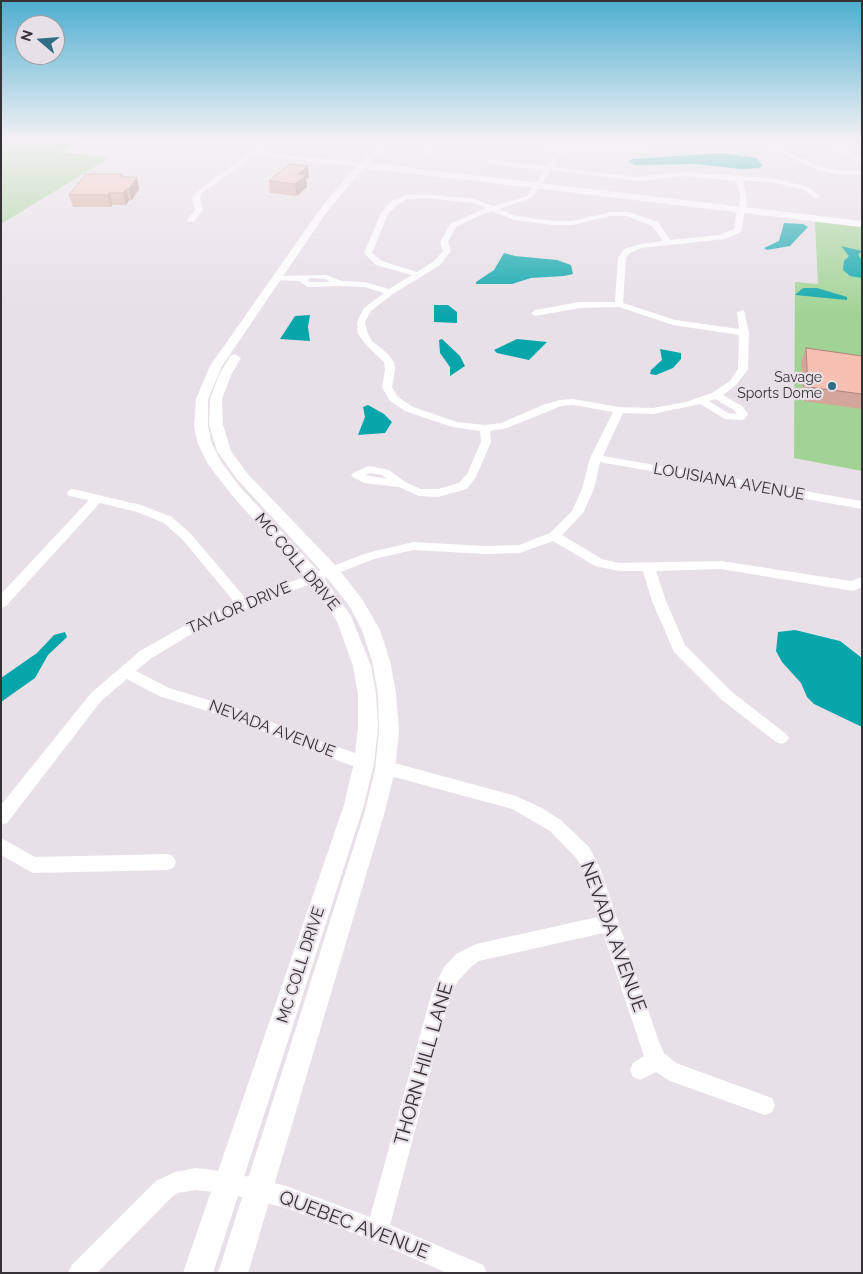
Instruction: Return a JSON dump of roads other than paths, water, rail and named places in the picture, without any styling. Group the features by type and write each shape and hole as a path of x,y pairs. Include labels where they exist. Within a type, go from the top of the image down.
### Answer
{"main road":[{"name":"MC COLL DRIVE","path":"233,1273 362,856 386,770 389,711 381,661 364,616 347,591 323,574 220,472 209,454 200,426 202,399 212,374 289,279 334,198"},
{"path":"661,198 862,222"},
{"name":"MC COLL DRIVE","path":"198,1273 354,805 364,763 368,728 367,694 362,666 345,620 330,597 323,574"}],"street":[{"path":"191,220 199,210 196,198"},
{"path":"403,198 394,203 385,213 368,254 379,263 420,275"},
{"path":"450,198 475,201 514,218 552,224 572,223 611,214 628,214 655,224 667,242"},
{"path":"525,198 464,218 453,226 444,242 447,251 437,263 390,292 367,310 361,322 363,334 369,343 385,356 389,362 390,370 387,387 394,399 409,409 456,425 485,428 503,426 560,403 587,404 619,410 653,411 702,401 716,395 733,383 743,369 744,333 741,312"},
{"path":"619,304 622,258 627,252 640,246 722,237 738,230 743,198"},
{"path":"289,279 318,277 364,285 390,292"},
{"path":"535,312 580,305 619,304 642,310 673,322 744,333"},
{"path":"702,401 725,416 741,417 743,414 738,408 716,395"},
{"name":"TAYLOR DRIVE","path":"1,818 96,697 151,651 186,630 243,604 371,556 413,546 486,550 520,549 554,536 577,513 588,488 596,458 619,410"},
{"path":"401,484 419,492 438,493 462,486 472,475 486,442 485,428"},
{"name":"LOUISIANA AVENUE","path":"596,458 862,505"},
{"path":"72,493 141,509 168,520 187,537 243,604"},
{"path":"1,604 97,499"},
{"path":"554,536 581,554 599,563 619,567 649,568 721,565 859,586"},
{"path":"649,568 659,601 679,648 727,696 781,738"},
{"name":"NEVADA AVENUE","path":"125,671 164,692 240,715 300,741 364,763"},
{"name":"NEVADA AVENUE","path":"386,770 398,771 516,803 536,812 556,826 583,853 591,868 650,1046 648,1065 765,1105"},
{"path":"1,846 21,859 33,864 46,866 167,862"},
{"name":"THORN HILL LANE","path":"377,1231 442,992 451,974 463,961 476,953 610,923"},
{"path":"80,1273 148,1203 175,1182 196,1179 228,1183 259,1190"},
{"name":"QUEBEC AVENUE","path":"259,1190 286,1197 377,1231 475,1273"}],"water":[{"path":"784,223 803,224 808,227 790,246 767,250 764,248 779,241"},
{"path":"841,246 862,251 858,255 862,260 862,278 850,276 843,270 844,261 849,256"},
{"path":"504,253 515,256 557,260 571,265 573,274 531,278 512,284 476,284 476,282 494,270"},
{"path":"803,288 817,288 847,297 847,300 795,295"},
{"path":"434,305 448,305 457,312 457,323 434,322"},
{"path":"310,315 308,327 310,341 280,339 295,316"},
{"path":"442,339 460,356 465,366 450,376 450,367 440,353 439,340"},
{"path":"517,339 547,342 529,360 497,353 494,350"},
{"path":"660,349 681,353 681,359 673,368 656,375 650,374 651,370 662,360"},
{"path":"368,405 384,414 392,422 385,433 358,435 365,417 363,407"},
{"path":"795,630 840,641 862,658 862,727 814,704 807,697 801,683 782,662 776,651 778,632"},
{"path":"65,632 67,637 48,655 35,678 1,702 1,678 37,653 54,635"}],"place":[{"name":"Savage Sports Dome","path":"832,386"}]}
